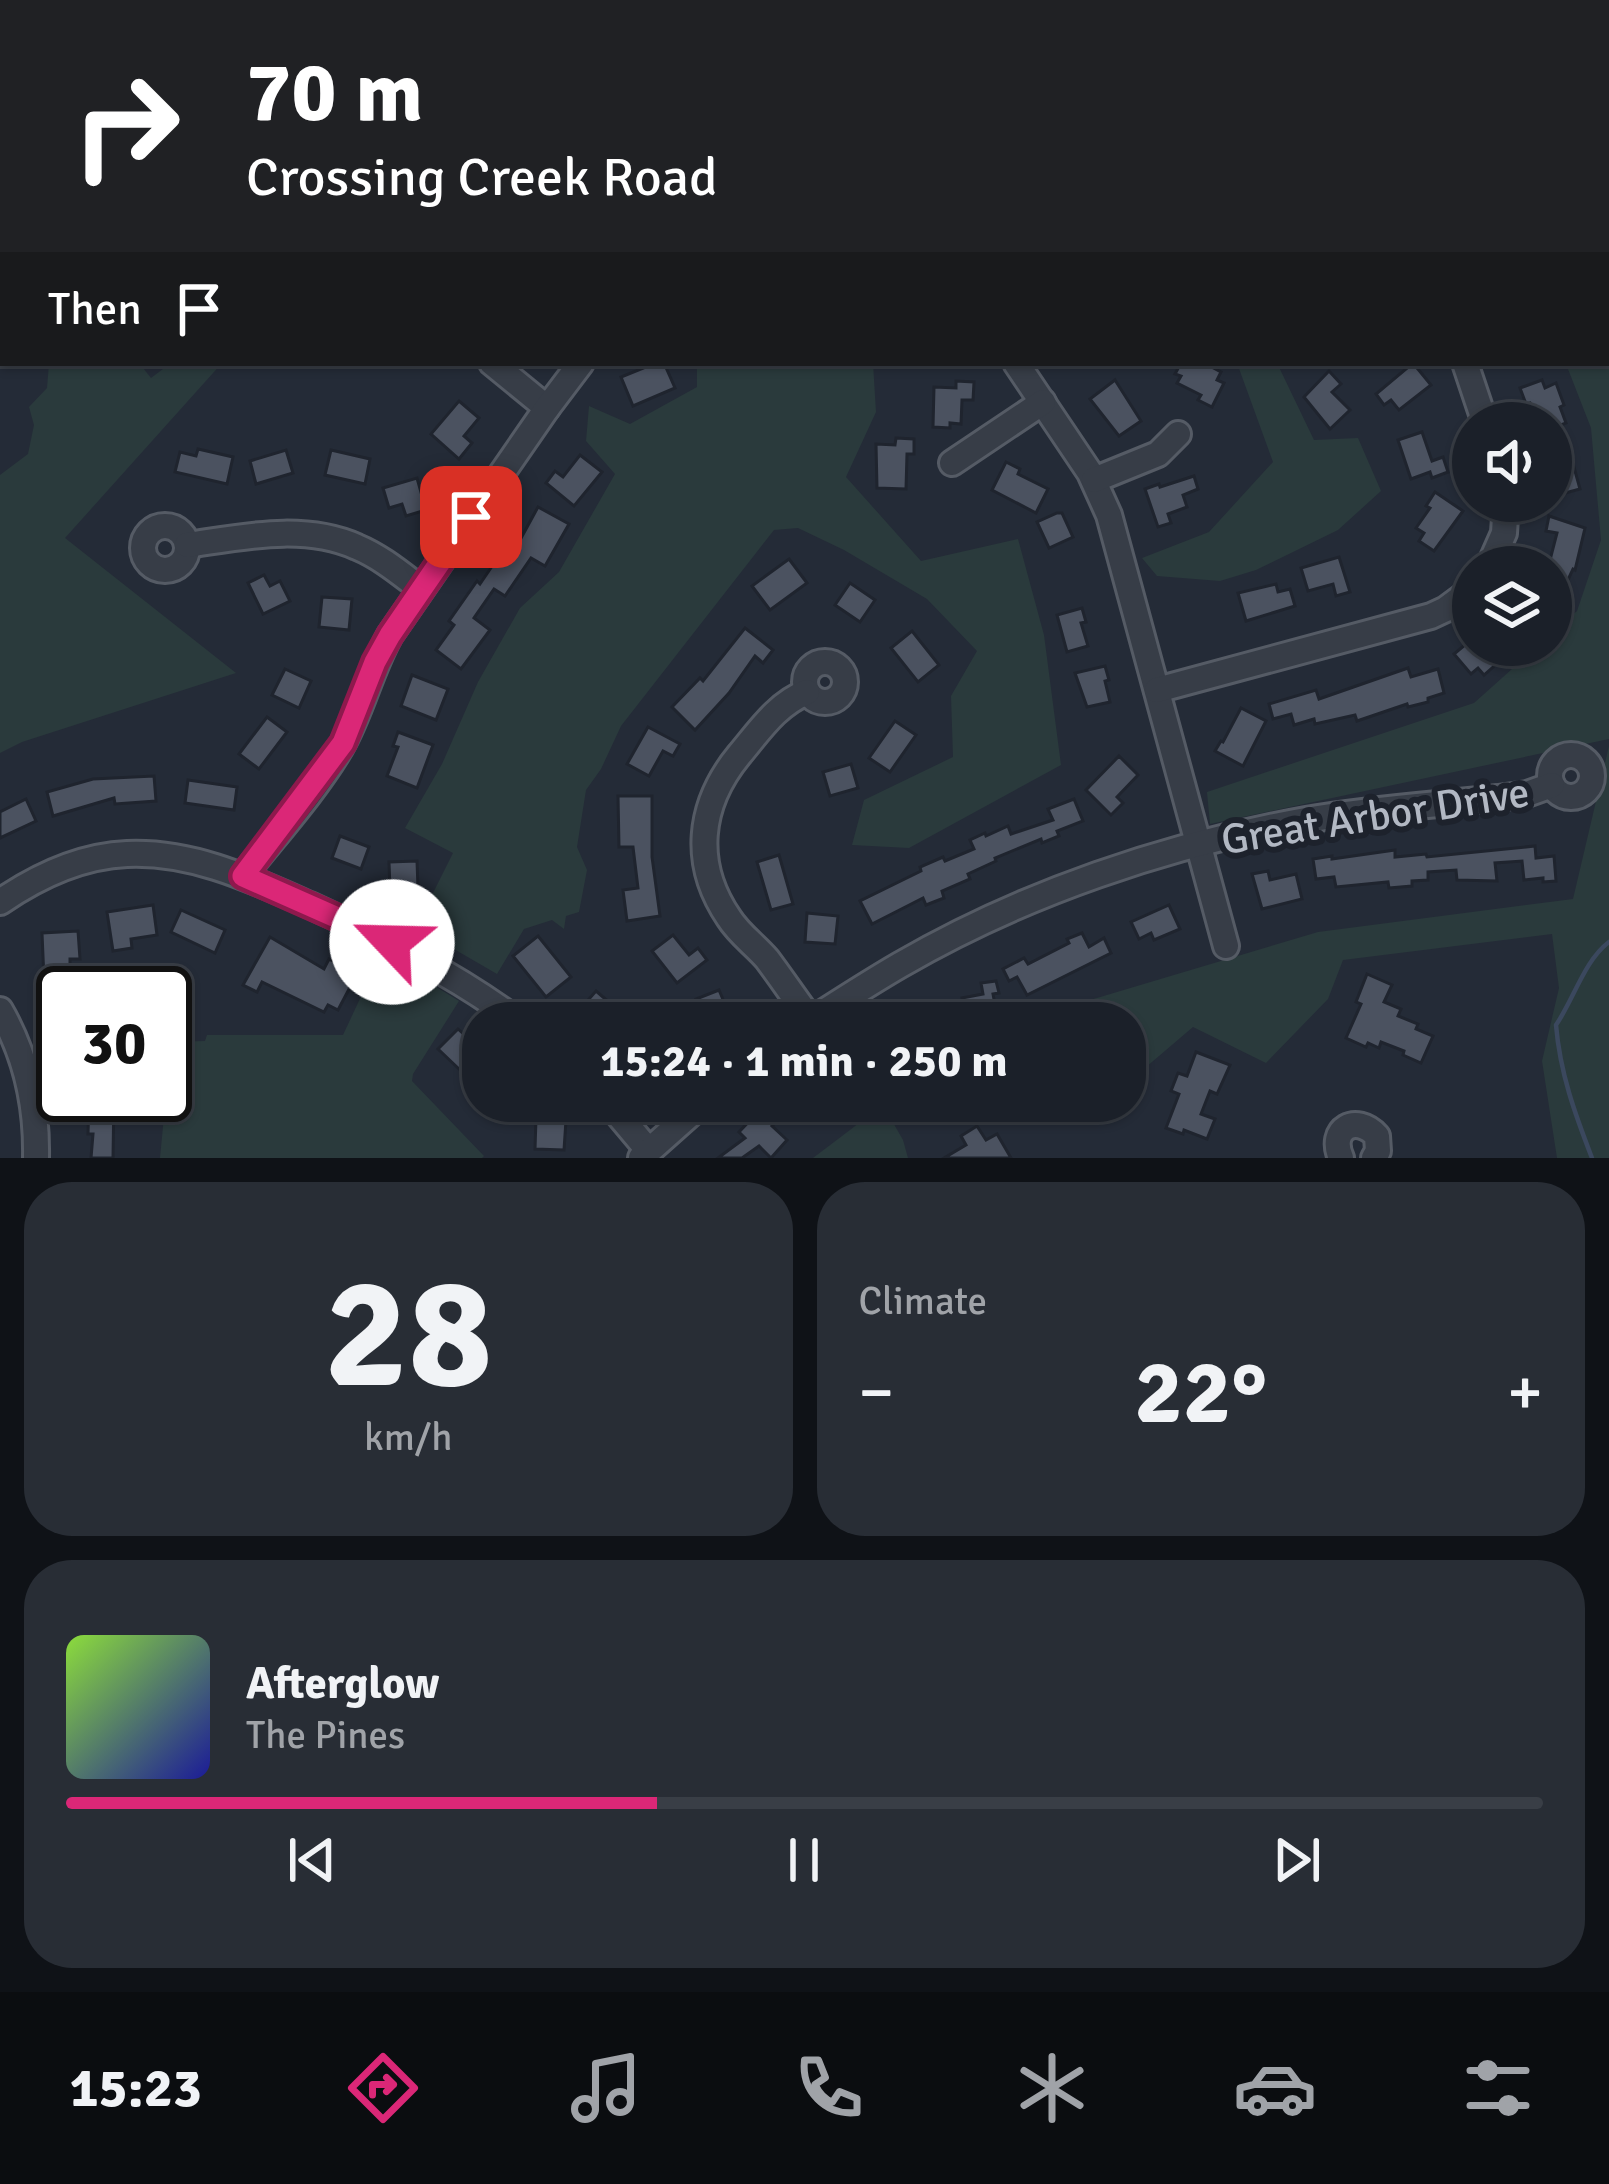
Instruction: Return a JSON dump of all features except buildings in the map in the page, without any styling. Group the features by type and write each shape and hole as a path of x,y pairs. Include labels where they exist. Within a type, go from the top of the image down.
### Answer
{"street":[{"path":"496,366 547,408"},
{"path":"243,876 343,743 375,662 578,366"},
{"path":"1018,366 1094,480 1109,515 1226,946"},
{"path":"1466,366 1478,402"},
{"path":"952,463 1043,402"},
{"path":"1094,480 1158,454 1178,434"},
{"path":"187,545 267,533 328,538 354,545 421,589"},
{"path":"1157,690 1431,616 1452,605"},
{"path":"796,1002 764,955 731,923 714,894 705,867 704,841 714,792 725,772 776,711 807,692"},
{"name":"Great Arbor Drive","path":"841,1002 903,963 1010,910 1198,844 1310,819 1527,794 1552,785"},
{"path":"0,902 28,884 87,860 124,854 183,857 243,876 392,942 490,1002"},
{"path":"0,1010 31,1093 36,1158"},
{"path":"622,1122 645,1154 681,1122"},
{"path":"1341,1158 1336,1147 1340,1133 1359,1124 1376,1136 1374,1158"}],"shaded area":[{"path":"49,366 141,366 151,378 167,366 219,366 65,538 236,673 0,753 0,475 28,454 34,425 29,407 47,388"},
{"path":"697,366 873,366 876,412 846,477 921,561 1018,539 1044,635 1061,765 909,848 852,845 864,800 953,757 951,696 977,651 927,599 798,528 774,530 621,726 586,790 577,847 587,870 579,912 566,916 564,929 552,920 524,929 497,974 416,927 453,853 405,828 520,608 559,572 615,474 586,441 589,406 630,424 697,387"},
{"path":"1238,366 1278,366 1314,440 1358,438 1381,491 1338,530 1256,570 1220,581 1157,576 1142,558 1209,532 1273,462"},
{"path":"1609,366 1609,739 1210,824 1207,792 1474,703 1515,666 1572,666 1572,615 1601,540 1591,428 1568,369"},
{"path":"1609,746 1609,1158 1557,1158 1542,1061 1559,988 1552,934 1343,960 1328,999 1266,1063 1193,1027 1146,1067 1146,1002 1084,1002 1318,932 1573,899"},
{"path":"379,958 459,1001 412,1081 484,1156 160,1158 163,1122 192,1122 192,1041 205,1041 207,1035 343,1035"},
{"path":"861,1122 893,1122 908,1158 813,1158"}],"waterway":[{"path":"1592,1158 1565,1077 1556,1025 1586,970 1609,942"}],"route":[{"path":"392,942 243,876 330,764 390,635 471,517"}]}
